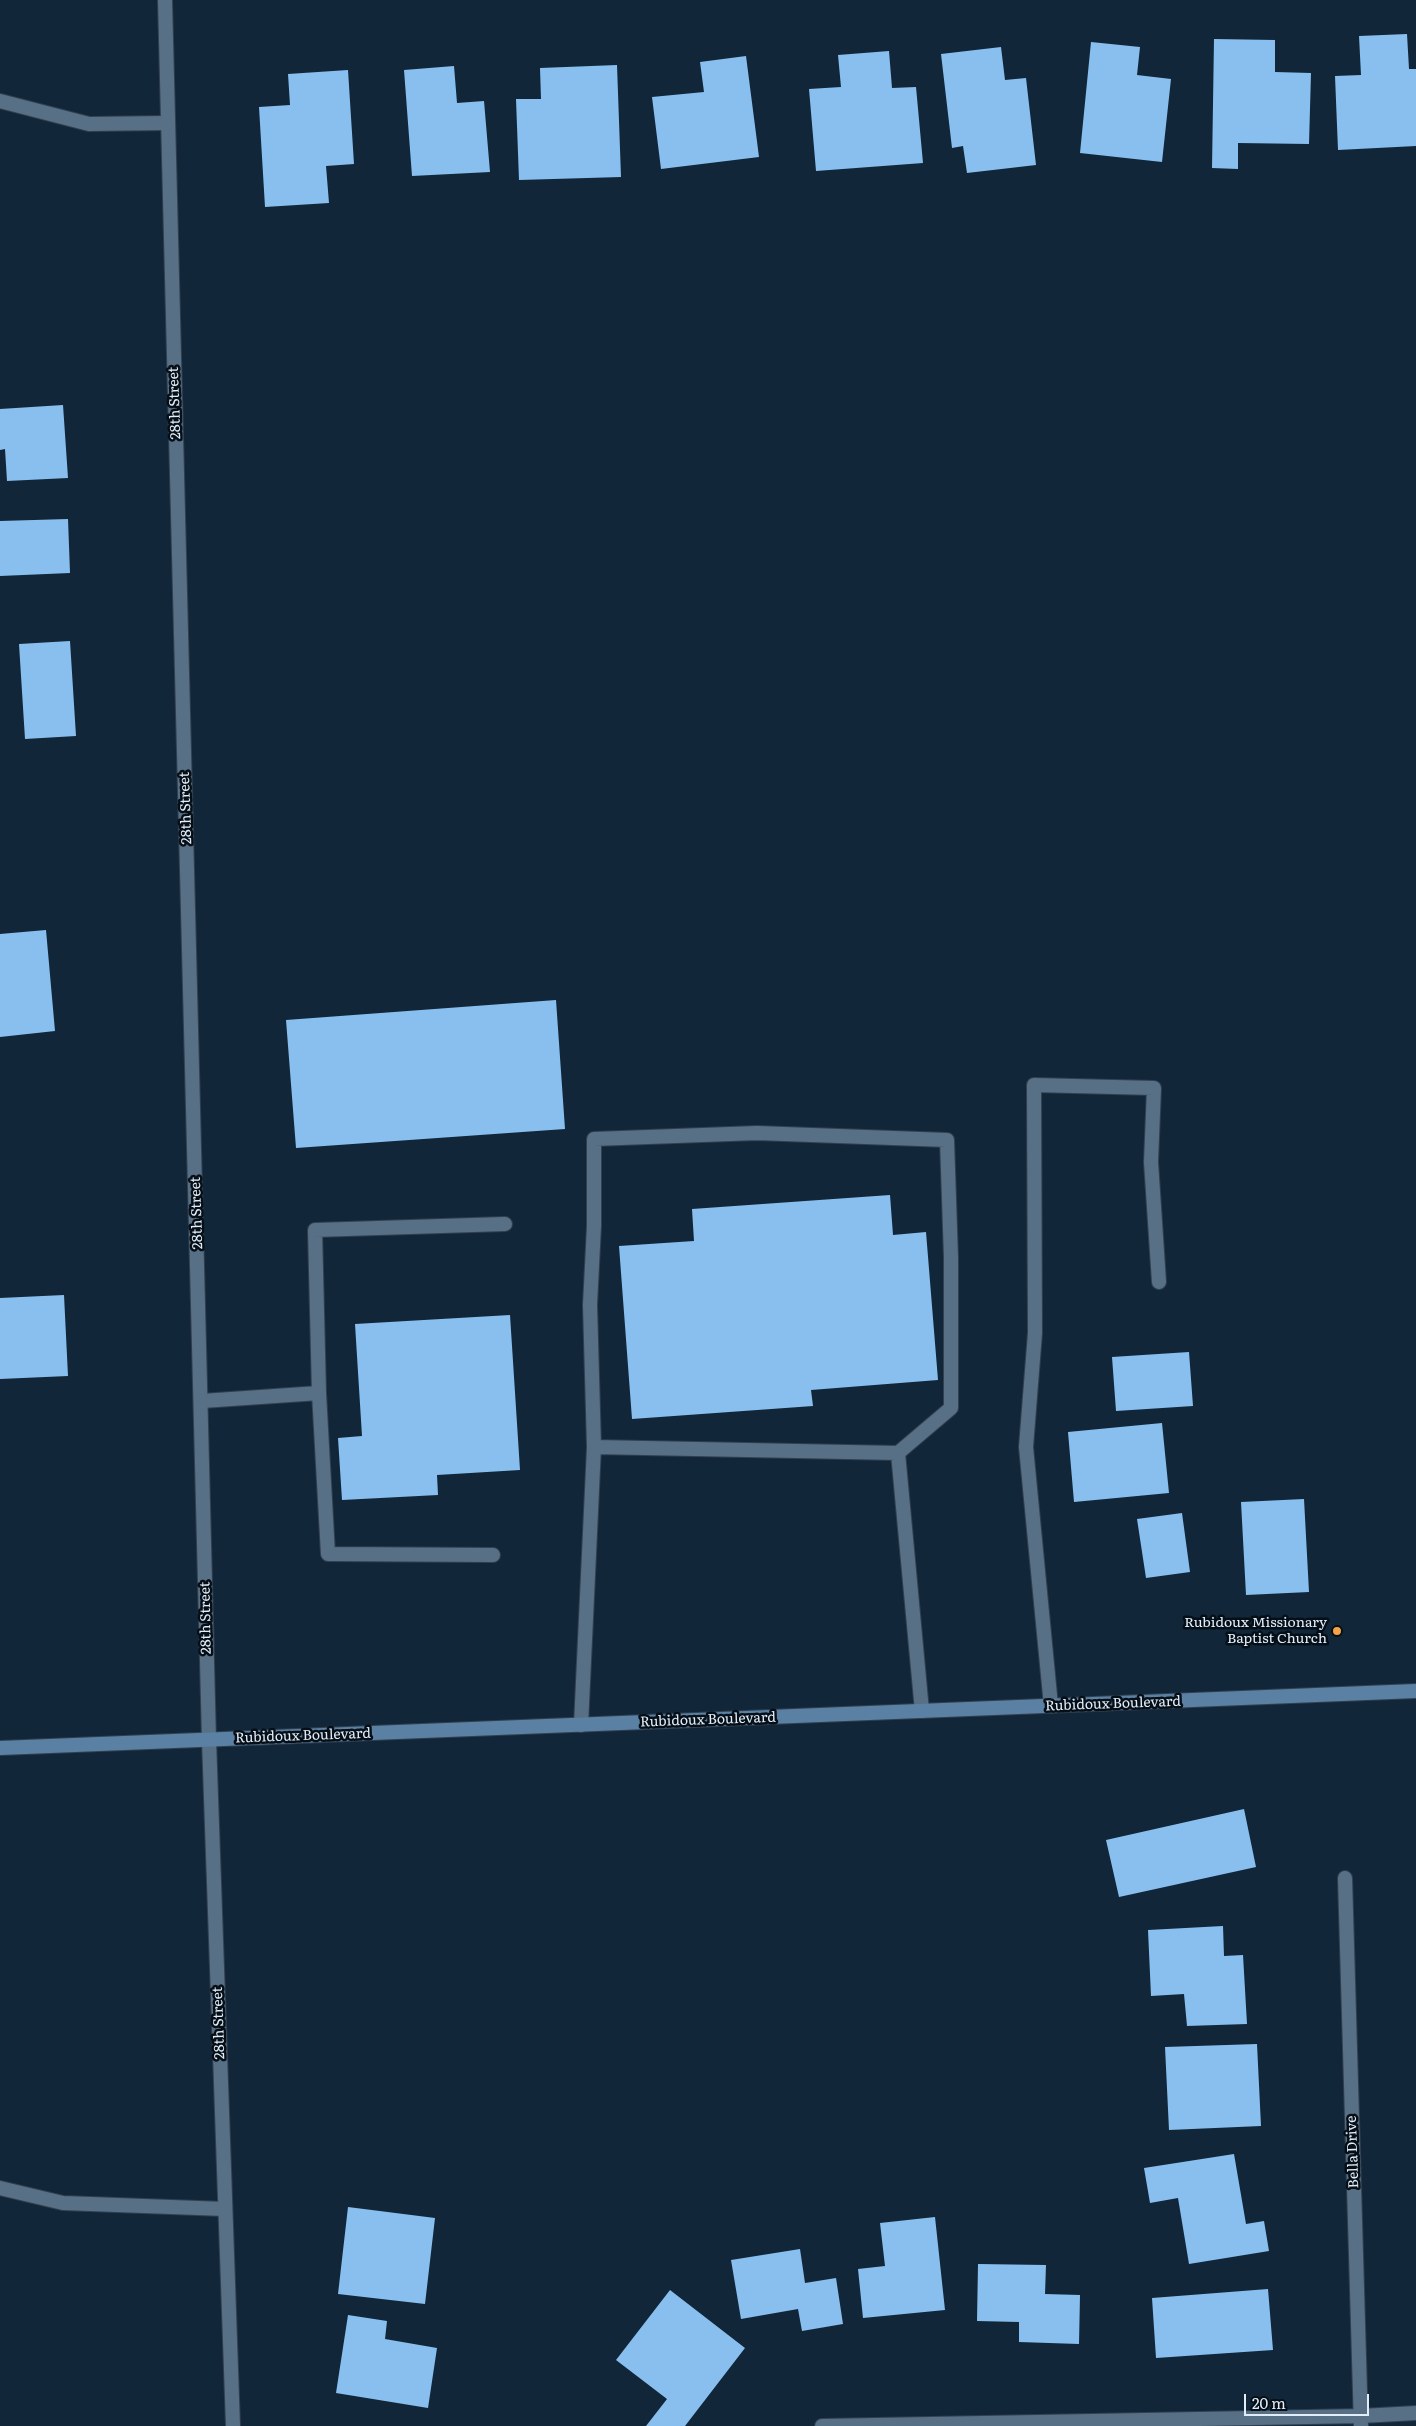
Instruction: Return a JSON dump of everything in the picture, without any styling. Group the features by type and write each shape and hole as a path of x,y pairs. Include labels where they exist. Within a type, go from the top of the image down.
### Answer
{"main road":[{"name":"Rubidoux Boulevard","path":"0,1748 1416,1691"}],"street":[{"name":"28th Street","path":"164,0 202,1401 209,1740 233,2426"},
{"path":"0,100 89,124 167,123"},
{"path":"1051,1706 1026,1448 1035,1333 1034,1085 1154,1088 1151,1162 1159,1282"},
{"path":"581,1725 594,1447 590,1306 594,1226 594,1139 757,1133 947,1140 951,1258 951,1408 898,1453 594,1447"},
{"path":"493,1555 328,1554 319,1393 315,1230 504,1224"},
{"path":"202,1401 319,1393"},
{"path":"898,1453 922,1711"},
{"name":"Bella Drive","path":"1345,1878 1361,2421"},
{"path":"0,2188 63,2203 225,2209"},
{"path":"822,2426 1361,2421 1416,2413"}],"building":[{"path":"1407,34 1409,69 1416,69 1416,146 1338,150 1335,76 1361,75 1359,36"},
{"path":"1214,39 1275,40 1275,72 1311,73 1309,144 1238,143 1238,169 1212,168"},
{"path":"1091,42 1140,47 1137,75 1171,79 1162,162 1080,153"},
{"path":"1001,47 1005,80 1026,78 1036,165 967,173 963,146 952,148 941,54"},
{"path":"889,51 892,88 916,87 923,163 816,171 809,89 841,87 838,55"},
{"path":"746,56 759,157 661,169 652,97 704,92 700,62"},
{"path":"617,65 621,177 519,180 516,99 541,99 540,68"},
{"path":"454,66 457,103 484,101 490,172 412,176 404,70"},
{"path":"348,70 354,164 326,166 329,203 265,207 259,107 290,105 288,74"},
{"path":"63,405 68,478 7,481 5,449 0,450 0,409"},
{"path":"68,519 70,573 0,576 0,521"},
{"path":"70,641 76,736 25,739 19,644"},
{"path":"46,930 55,1031 0,1037 0,934"},
{"path":"556,1000 565,1129 296,1148 286,1020"},
{"path":"890,1195 893,1235 926,1232 938,1380 811,1390 813,1406 632,1419 619,1246 694,1241 692,1209"},
{"path":"64,1295 68,1376 0,1379 0,1298"},
{"path":"510,1315 520,1470 437,1475 438,1495 342,1500 338,1438 362,1436 355,1324"},
{"path":"1189,1352 1193,1406 1116,1411 1112,1357"},
{"path":"1162,1423 1169,1493 1074,1502 1068,1432"},
{"path":"1304,1499 1309,1592 1246,1595 1241,1502"},
{"path":"1182,1513 1190,1572 1146,1578 1137,1519"},
{"path":"1244,1809 1256,1867 1119,1897 1106,1840"},
{"path":"1223,1926 1224,1956 1243,1955 1247,2024 1187,2026 1184,1994 1151,1996 1148,1930"},
{"path":"1257,2044 1261,2126 1169,2130 1165,2047"},
{"path":"1234,2154 1246,2224 1264,2221 1269,2251 1189,2264 1178,2198 1150,2203 1144,2168"},
{"path":"348,2207 435,2218 425,2304 338,2294"},
{"path":"935,2217 945,2310 863,2318 858,2269 885,2266 880,2223"},
{"path":"800,2249 805,2283 836,2278 843,2324 802,2331 798,2309 741,2319 731,2260"},
{"path":"978,2264 1046,2265 1045,2294 1080,2295 1079,2344 1019,2342 1019,2322 977,2321"},
{"path":"1268,2289 1273,2350 1156,2358 1152,2298"},
{"path":"670,2290 745,2348 685,2426 646,2426 667,2399 616,2360"},
{"path":"348,2315 387,2321 385,2339 437,2348 428,2408 336,2393"}],"place":[{"name":"Rubidoux Missionary Baptist Church","path":"1337,1631"}]}
